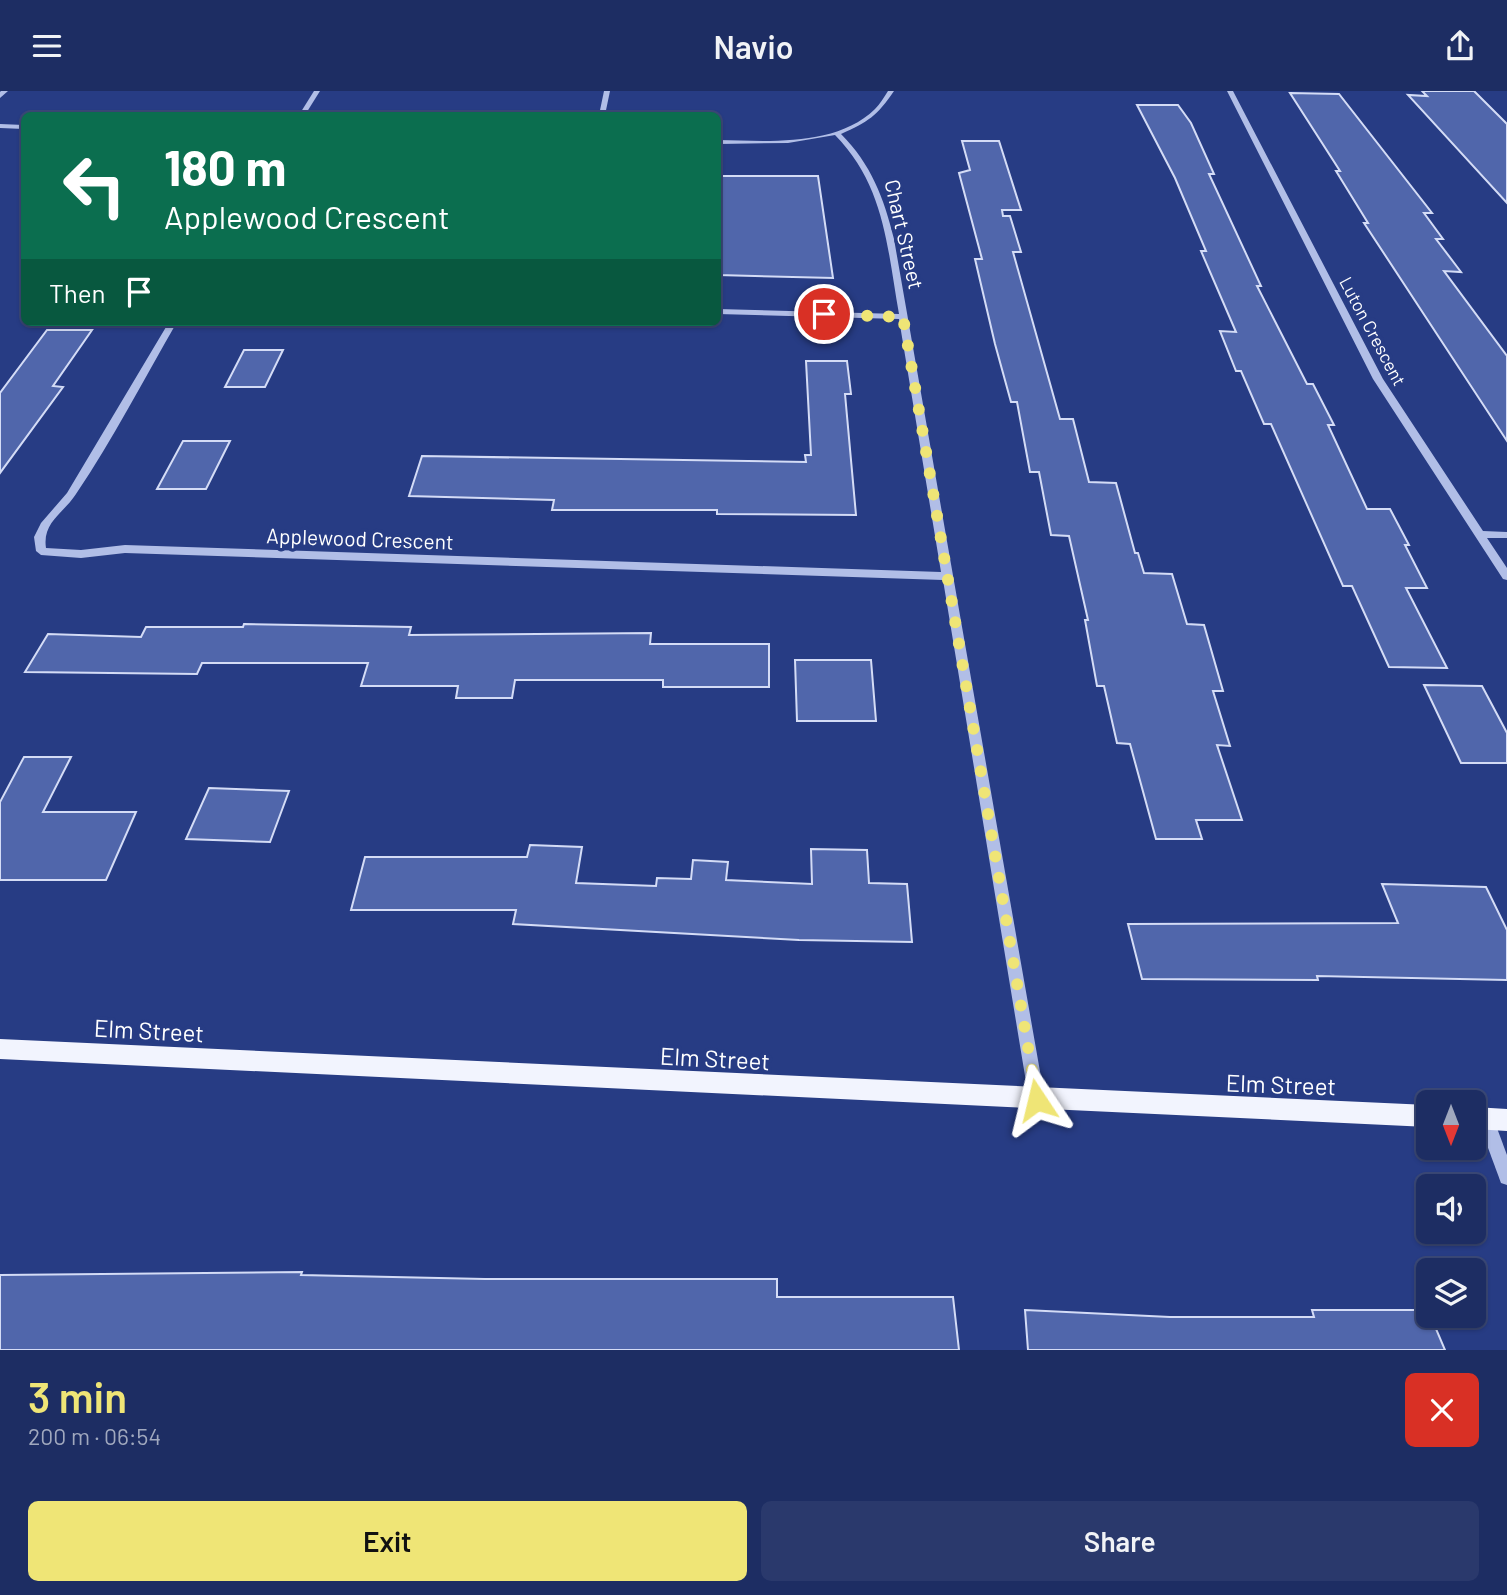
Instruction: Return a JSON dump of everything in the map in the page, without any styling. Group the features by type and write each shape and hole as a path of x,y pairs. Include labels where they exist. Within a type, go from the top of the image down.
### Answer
{"main road":[{"name":"Elm Street","path":"0,1049 1037,1100 1416,1116"}],"street":[{"path":"0,96 5,91"},
{"path":"304,112 317,91"},
{"path":"603,112 607,91"},
{"path":"721,142 774,141 837,134 880,107 891,91"},
{"name":"Luton Crescent","path":"1230,91 1378,379 1507,576"},
{"path":"0,127 21,127"},
{"name":"Chart Street","path":"837,134 867,167 878,190 903,317 1037,1100"},
{"path":"721,311 903,317"},
{"name":"Applewood Crescent","path":"171,326 71,495 46,523 39,537 41,551 81,554 125,549 946,576"},
{"path":"1481,534 1507,535"},
{"path":"1488,1119 1507,1177"}],"building":[{"path":"1422,91 1474,91 1507,124 1507,203 1408,95 1427,96"},
{"path":"1290,93 1339,94 1432,213 1424,213 1443,239 1436,239 1461,272 1444,271 1507,356 1507,441 1364,223 1368,223 1336,171 1340,171"},
{"path":"1137,105 1178,105 1191,123 1214,174 1209,174 1261,286 1257,286 1307,384 1313,384 1334,425 1328,425 1367,509 1390,509 1409,545 1405,545 1427,588 1406,588 1447,668 1389,667 1352,586 1343,586 1271,424 1264,424 1241,371 1236,371 1220,331 1236,332 1201,251 1206,251 1175,178"},
{"path":"962,141 999,141 1021,210 1002,210 1003,216 1010,216 1021,252 1013,252 1060,419 1073,419 1089,482 1116,483 1135,553 1138,553 1144,573 1172,574 1187,624 1204,625 1223,691 1213,691 1230,746 1217,745 1242,820 1196,820 1202,839 1156,839 1130,744 1117,743 1104,686 1097,686 1085,620 1088,620 1069,536 1051,535 1039,472 1030,472 1017,402 1011,402 995,344 975,259 982,259 959,173 970,170"},
{"path":"721,176 818,176 833,278 721,275"},
{"path":"47,330 92,330 53,386 63,387 0,473 0,393"},
{"path":"244,350 283,350 265,387 225,387"},
{"path":"806,361 847,361 851,394 845,394 856,515 717,514 717,510 552,510 554,500 409,496 422,456 806,462 805,455 811,455"},
{"path":"183,441 230,441 206,489 157,489"},
{"path":"244,624 411,627 409,635 651,633 650,644 769,644 769,687 663,687 663,680 515,680 512,698 456,698 458,686 361,686 368,663 202,663 197,674 25,672 48,634 141,637 146,627 243,627"},
{"path":"795,660 871,660 876,721 797,721"},
{"path":"1424,685 1482,686 1507,733 1507,763 1461,763"},
{"path":"24,757 71,757 43,812 136,812 106,880 0,880 0,802"},
{"path":"209,788 289,791 270,842 186,839"},
{"path":"530,845 582,847 576,883 656,886 657,878 691,879 693,860 728,862 726,880 812,884 811,849 867,850 869,883 907,884 912,942 799,940 513,924 516,910 351,910 365,857 527,857"},
{"path":"1382,884 1486,887 1507,930 1507,980 1317,976 1318,980 1142,979 1128,924 1398,923"},
{"path":"302,1272 301,1275 485,1279 777,1279 777,1297 953,1297 959,1350 0,1350 0,1275"},
{"path":"1025,1310 1170,1317 1314,1317 1312,1310 1416,1310 1416,1328 1436,1328 1445,1350 1028,1350"}],"route":[{"path":"824,314 903,317 1037,1100"}]}
